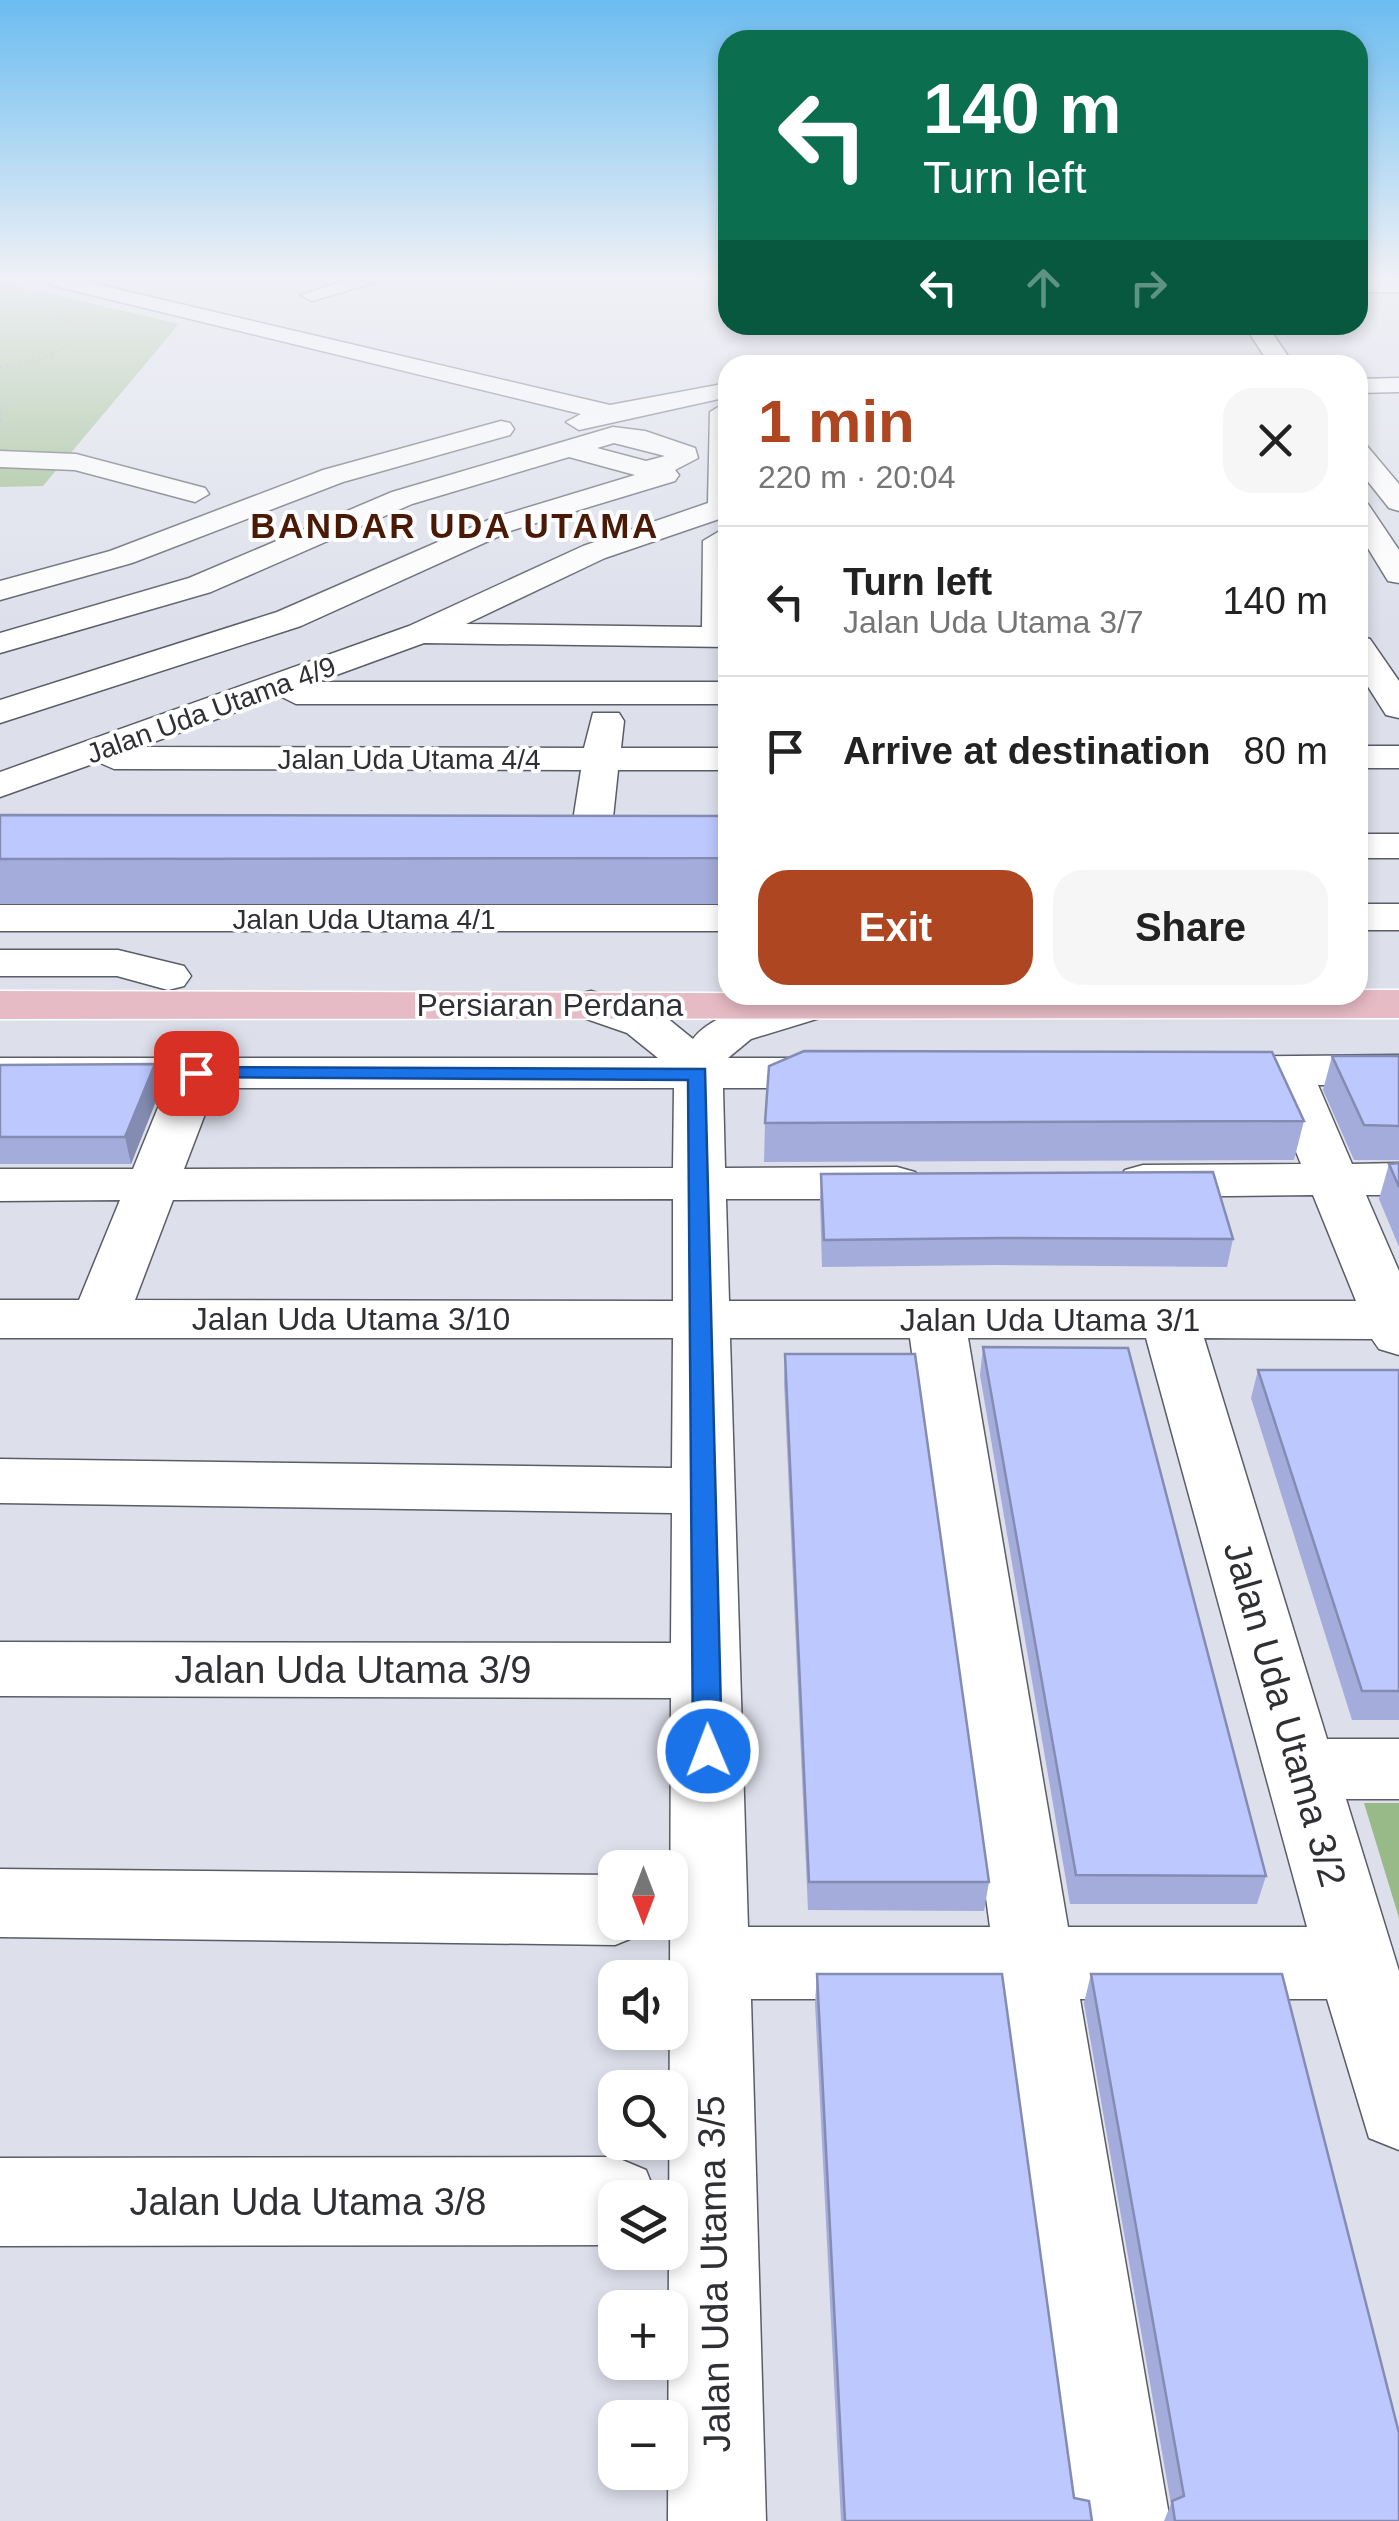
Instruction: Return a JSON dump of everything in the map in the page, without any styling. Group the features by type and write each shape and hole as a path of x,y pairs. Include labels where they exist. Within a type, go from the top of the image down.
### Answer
{"main road":[{"name":"Persiaran Perdana","path":"0,976 718,976"},
{"path":"1368,976 1399,976"},
{"name":"Persiaran Perdana","path":"0,1005 718,1004"},
{"name":"Persiaran Perdana","path":"1368,1004 1399,1004"}],"street":[{"path":"530,398 610,406 672,398"},
{"path":"531,398 610,406"},
{"path":"0,591 120,557 540,400 561,398"},
{"path":"0,614 156,566 318,502 637,398"},
{"path":"0,643 216,578 425,491 613,435 636,437 686,454 685,458 494,516 293,602 0,697"},
{"path":"567,448 647,470"},
{"path":"0,712 290,619 503,524 700,464 718,449"},
{"path":"477,452 511,464"},
{"path":"0,459 76,462 195,494"},
{"path":"1368,464 1399,502"},
{"path":"425,491 494,516"},
{"name":"Jalan Uda Utama 4/9","path":"0,785 420,634 594,552 709,514 718,506"},
{"path":"1368,533 1390,584"},
{"path":"637,538 718,542"},
{"path":"0,562 72,549 120,557"},
{"path":"216,578 293,602"},
{"path":"420,634 718,637"},
{"path":"592,834 618,637"},
{"path":"1368,668 1382,698"},
{"path":"263,693 718,693"},
{"name":"Jalan Uda Utama 4/4","path":"91,754 126,760 718,758"},
{"path":"1368,758 1399,757"},
{"path":"1368,826 1399,826"},
{"path":"1368,846 1399,846"},
{"path":"199,919 216,874"},
{"path":"1368,918 1399,917"},
{"name":"Jalan Uda Utama 4/1","path":"0,918 718,918"},
{"path":"0,963 118,963 168,976"},
{"path":"591,1005 644,1023 698,1070"},
{"path":"698,1070 717,1039 734,1029 814,1005"},
{"name":"Jalan Uda Utama 3/5","path":"698,1070 706,1671 696,1928 692,2201 717,2521"},
{"path":"1169,1072 1399,1070"},
{"path":"1287,1071 1397,1325"},
{"path":"0,1072 893,1073"},
{"path":"100,1319 196,1073"},
{"path":"1096,1182 1399,1179"},
{"path":"0,1185 938,1183"},
{"name":"Jalan Uda Utama 3/10","path":"0,1319 702,1320"},
{"name":"Jalan Uda Utama 3/1","path":"702,1320 1170,1320 1397,1325"},
{"path":"936,1320 1120,2521"},
{"name":"Jalan Uda Utama 3/2","path":"1170,1320 1399,2109"},
{"path":"0,1481 704,1490"},
{"name":"Jalan Uda Utama 3/9","path":"0,1668 706,1671"},
{"path":"1301,1769 1399,1769"},
{"path":"0,1903 598,1910"},
{"path":"696,1928 1034,1963 1356,1963"},
{"name":"Jalan Uda Utama 3/8","path":"0,2202 598,2201"}],"path":[{"path":"0,406 0,422"}],"green space":[{"path":"0,398 117,398 43,486 0,487"},
{"path":"1364,1803 1399,1803 1399,1918"}],"building":[{"path":"0,815 718,816 718,858 0,859"},
{"path":"804,1051 1272,1052 1304,1121 765,1123 769,1066"},
{"path":"1332,1056 1399,1056 1399,1126 1364,1125"},
{"path":"155,1064 125,1137 0,1137 0,1065"},
{"path":"1399,1163 1399,1187 1389,1164"},
{"path":"1213,1172 1233,1239 824,1240 821,1174"},
{"path":"983,1347 1128,1348 1266,1876 1076,1875"},
{"path":"785,1354 915,1354 989,1882 809,1882"},
{"path":"1258,1370 1399,1370 1399,1691 1362,1691"},
{"path":"817,1974 1002,1974 1074,2498 1089,2501 1092,2521 845,2521"},
{"path":"1091,1974 1282,1974 1399,2433 1399,2521 1175,2521 1172,2501 1184,2496"}],"district":[{"name":"BANDAR UDA UTAMA","path":"455,525"}],"route":[{"path":"196,1073 698,1074 708,1751"}]}
